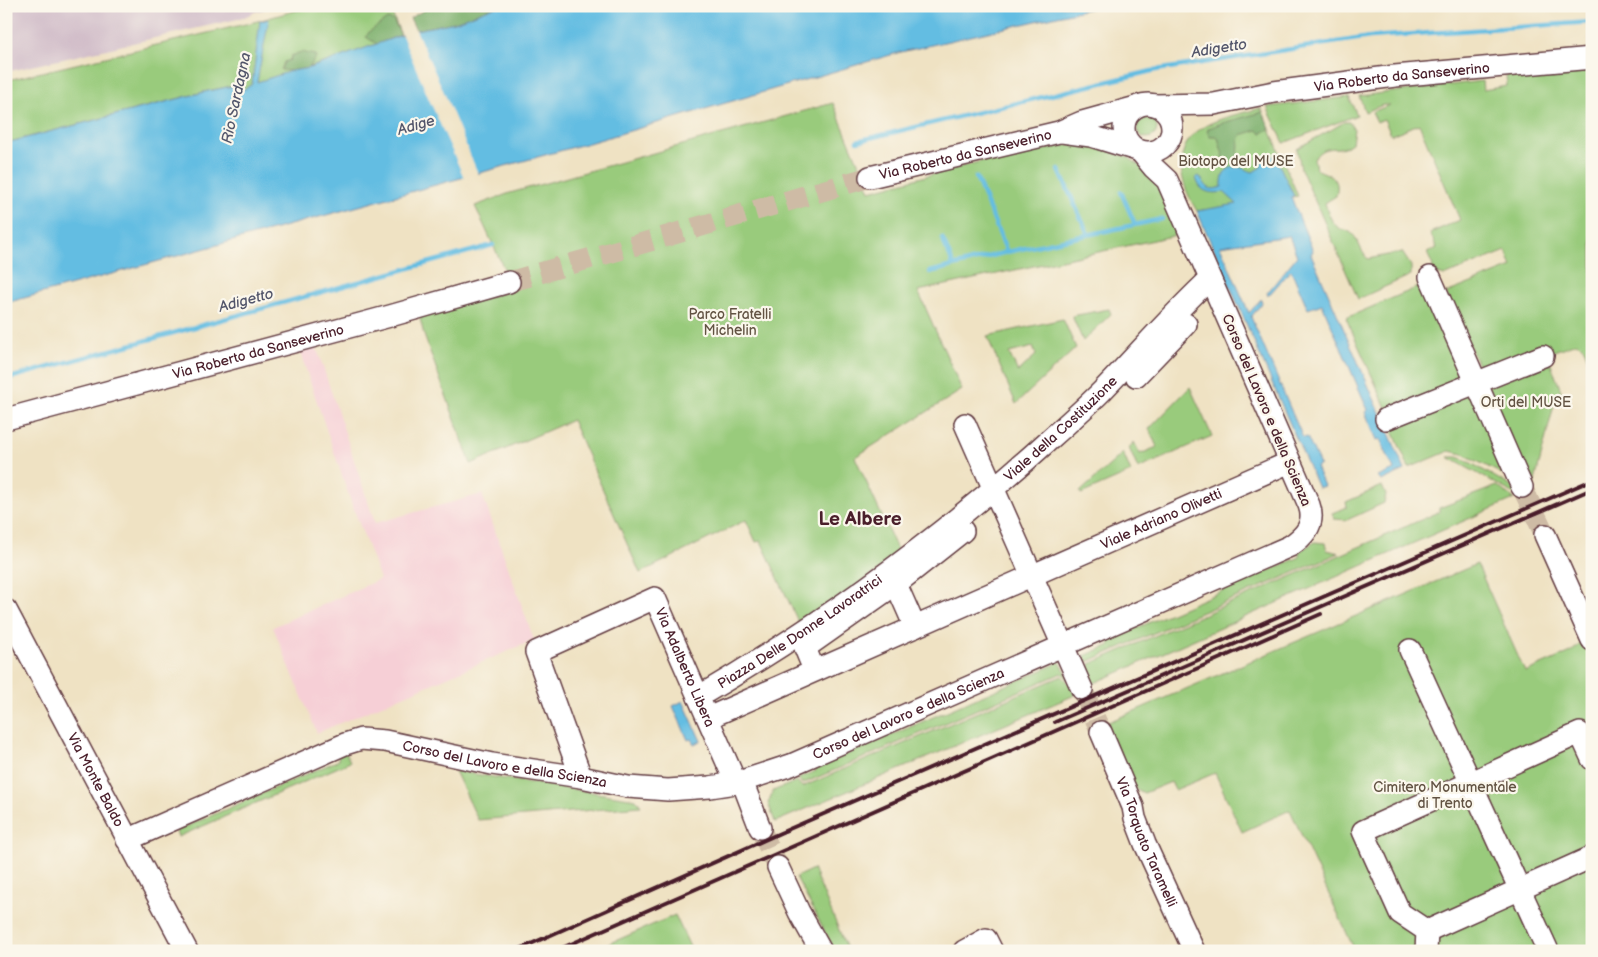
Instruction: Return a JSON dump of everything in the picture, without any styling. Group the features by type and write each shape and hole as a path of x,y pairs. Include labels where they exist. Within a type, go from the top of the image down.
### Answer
{"street":[{"name":"Via Roberto da Sanseverino","path":"870,177 1059,132 1082,122 1145,106 1214,104 1274,92 1395,76 1592,58"},
{"name":"Via Roberto da Sanseverino","path":"1168,141 1187,120 1214,104"},
{"path":"1145,106 1165,112 1170,119 1172,128 1168,141 1154,151 1138,150 1128,141 1124,129 1127,116 1145,106"},
{"name":"Via Roberto da Sanseverino","path":"1059,132 1091,136 1138,150"},
{"name":"Corso del Lavoro e della Scienza","path":"1167,180 1168,141"},
{"name":"Corso del Lavoro e della Scienza","path":"127,840 338,746 361,739 384,740 492,764 628,787 668,790 710,787 739,782 791,765 1290,546 1299,540 1310,526 1311,514 1290,462 1167,180 1138,150"},
{"path":"1430,278 1522,488"},
{"name":"Via Roberto da Sanseverino","path":"6,419 509,282"},
{"name":"Viale della Costituzione","path":"900,575 997,495 1100,392 1213,286"},
{"path":"1386,419 1543,356"},
{"path":"965,424 1082,689"},
{"name":"Viale Adriano Olivetti","path":"921,624 1290,462"},
{"path":"1545,535 1592,640"},
{"name":"Piazza Delle Donne Lavoratrici","path":"708,718 921,624 900,575"},
{"name":"Piazza Delle Donne Lavoratrici","path":"814,670 805,648 900,575"},
{"name":"Piazza Delle Donne Lavoratrici","path":"698,697 799,634 900,575"},
{"name":"Via Adalberto Libera","path":"581,778 536,652 655,598 698,697 760,828"},
{"name":"Via Monte Baldo","path":"6,610 187,951"},
{"path":"1410,650 1548,951"},
{"name":"Via Torquato Taramelli","path":"1100,732 1133,807 1145,844 1194,951"},
{"path":"1592,759 1580,732 1363,831 1400,913 1426,941 1520,890 1592,857"},
{"path":"778,867 799,912 821,951"},
{"path":"964,951 986,940 992,951"}],"shaded area":[{"path":"6,6 277,6 242,18 6,72"},
{"path":"316,346 375,523 482,494 534,640 317,733 273,627 380,579 350,499 300,352"}],"green space":[{"path":"312,6 389,6 401,35 333,60 268,79 244,89 232,86 208,91 6,143 6,81 8,80 250,23"},
{"path":"443,6 497,6 455,22 416,30 410,18 426,9"},
{"path":"387,19 393,20 401,35 377,44 366,37 369,32"},
{"path":"301,52 315,55 316,57 309,68 291,71 281,70 284,62 290,60 291,56"},
{"path":"1592,71 1592,369 1583,346 1576,343 1482,374 1446,293 1512,267 1506,251 1444,276 1431,271 1433,266 1427,253 1437,248 1430,233 1460,220 1419,124 1391,135 1384,119 1377,122 1372,112 1390,105 1383,105 1365,112 1359,96 1482,81 1483,90 1507,86 1506,75 1513,74 1514,77"},
{"path":"1349,97 1357,115 1284,143 1267,107"},
{"name":"Parco Fratelli Michelin","path":"833,103 870,191 1042,145 1043,150 1080,142 1128,157 1149,173 1161,191 1182,234 918,291 962,390 855,457 900,556 800,626 761,541 756,542 746,520 640,573 572,420 471,464 424,335 419,314 514,290 475,206 510,193"},
{"name":"Biotopo del MUSE","path":"1261,108 1298,196 1197,211 1185,187 1182,175 1181,163 1188,141 1197,132 1215,121"},
{"path":"1263,112 1270,129 1261,133 1257,130 1241,135 1238,162 1230,163 1224,159 1218,138 1210,136 1207,131 1209,128"},
{"path":"1147,118 1154,121 1157,128 1154,135 1147,138 1140,135 1137,128 1140,121"},
{"path":"1344,122 1349,122 1354,129 1352,143 1342,148 1323,150 1314,159 1316,169 1326,173 1336,181 1336,196 1325,203 1330,217 1339,228 1349,231 1353,235 1368,259 1402,252 1411,266 1411,275 1358,299 1301,169 1297,149"},
{"path":"1423,285 1466,380 1388,412 1346,318"},
{"path":"1109,309 1111,314 1083,341 1072,316"},
{"path":"1063,319 1076,348 1016,404 987,336","holes":["1033,347 1036,355 1018,372 1009,353"]},
{"name":"Orti del MUSE","path":"1550,362 1565,401 1554,405 1533,489 1488,386"},
{"path":"1190,387 1212,436 1138,469 1129,448 1134,442 1140,454 1157,447 1149,429"},
{"path":"1471,391 1507,472 1502,474 1463,454 1449,451 1409,468 1390,424"},
{"path":"1123,453 1131,472 1081,494 1080,492"},
{"path":"1448,457 1458,457 1471,463 1514,488 1518,496"},
{"path":"1382,486 1386,495 1384,503 1347,520 1334,519 1332,513 1347,507 1346,502"},
{"path":"1497,486 1514,499 1090,685 1087,678 1090,664 1439,512 1439,508"},
{"path":"1315,542 1325,543 1327,550 1339,553 1087,662 1084,656 1110,645 1109,640 1300,557 1298,552"},
{"name":"Cimitero Monumentale di Trento","path":"1477,564 1525,672 1571,652 1592,634 1592,951 1355,951 1290,810 1242,832 1215,773 1175,790 1171,782 1144,793 1129,785 1104,724"},
{"path":"1057,658 1073,683 1062,673 802,784 798,778 816,771 815,768 1056,664 1054,659"},
{"path":"1062,676 1071,685 1075,695 775,822 768,803 773,791 797,781 802,787"},
{"path":"346,752 350,762 178,837 176,831 339,760 338,755"},
{"path":"455,771 636,799 641,806 478,820"},
{"path":"813,869 848,951 835,951 796,877"},
{"path":"675,915 692,951 592,951"}],"water":[{"path":"497,6 1101,6 901,52 585,144 6,303 6,143 208,91 232,86 245,89 252,84 260,21 269,19 257,82 291,71 309,68 416,30 455,22"},
{"path":"1270,154 1276,158 1294,196 1291,197 1313,251 1311,254 1405,470 1381,481 1378,477 1394,470 1380,439 1377,440 1365,412 1368,410 1322,304 1308,309 1291,270 1268,296 1267,293 1297,256 1289,236 1220,246 1249,313 1261,299 1262,303 1251,317 1303,438 1307,437 1320,465 1316,467 1324,486 1318,488 1197,211 1237,204 1224,192 1206,191 1200,186 1196,177 1199,176 1210,188 1222,187 1223,176 1229,168 1239,167 1253,172 1261,167 1264,157"},
{"path":"683,701 701,741 694,744 691,739 688,740 673,706"}],"pier":[{"path":"415,28 479,176 465,180 428,97 401,33"}],"waterway":[{"name":"Adigetto","path":"857,141 1156,70 1370,37 1592,22"},
{"path":"1059,170 1088,234"},
{"path":"976,177 1007,252"},
{"path":"1121,192 1135,224"},
{"path":"930,272 1007,252 1162,219"},
{"path":"942,238 954,266"},
{"name":"Adigetto","path":"6,379 493,245"}],"tunnel":[{"path":"509,282 870,177"},
{"path":"1522,487 1545,535"},
{"path":"1082,689 1101,732"},
{"path":"760,828 778,867"}],"railway":[{"path":"515,951 780,833 1592,480"},
{"path":"1055,722 1592,489"},
{"path":"555,951 1321,614"}],"district":[{"name":"Le Albere","path":"860,518"}],"water label":[{"name":"Rio Sardagna","path":"236,98"},
{"name":"Adige","path":"416,125"}]}
